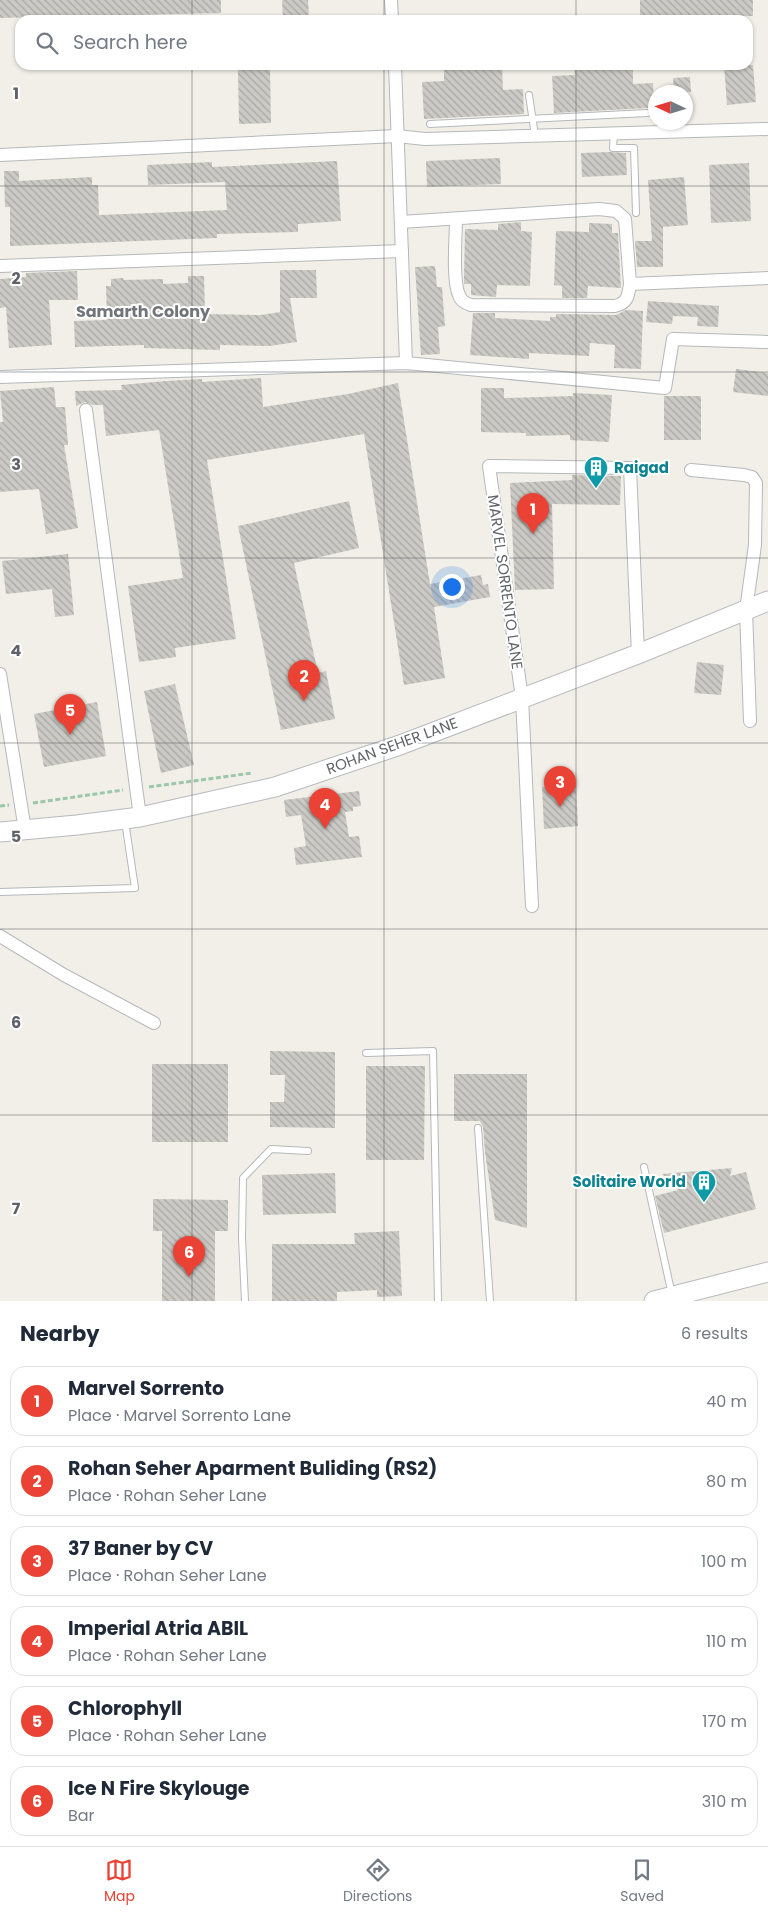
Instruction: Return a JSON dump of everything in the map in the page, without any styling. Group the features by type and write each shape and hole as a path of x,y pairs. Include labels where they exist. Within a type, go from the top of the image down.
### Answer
{"street":[{"path":"390,0 392,15"},
{"path":"395,70 406,363"},
{"path":"0,154 398,136 425,139 768,129"},
{"path":"401,222 599,209 616,211 625,219 630,284 628,297 622,304 615,306 471,305 464,302 459,297 456,286 456,219"},
{"path":"0,266 402,251"},
{"path":"630,284 768,278"},
{"path":"0,377 406,363 665,388 673,339 768,342"},
{"path":"86,410 136,789 132,818"},
{"name":"MARVEL SORRENTO LANE","path":"532,906 522,698 488,466 630,468 638,654"},
{"path":"691,470 744,474 752,477 756,482 755,546 746,610 750,721"},
{"name":"ROHAN SEHER LANE","path":"0,832 132,818 285,784 400,745 638,654 768,601"},
{"path":"0,674 25,830"},
{"path":"0,936 64,975 154,1023"},
{"path":"654,1301 768,1272"}],"lane":[{"path":"529,94 535,136"},
{"path":"430,124 647,113"},
{"path":"614,134 614,148 634,148 636,213"},
{"path":"0,892 135,888 132,818"},
{"path":"366,1053 433,1051 438,1301"},
{"path":"478,1128 490,1301"},
{"path":"245,1301 242,1238 243,1178 271,1150 308,1151"},
{"path":"644,1167 672,1296"}],"path":[{"path":"0,806 256,772"}],"building":[{"path":"0,0 221,0 221,13 15,15 15,18 0,18"},
{"path":"282,0 308,0 309,15 283,15"},
{"path":"640,0 753,0 753,15 640,15"},
{"path":"753,65 756,102 727,105 724,70 753,70"},
{"path":"238,70 270,70 271,123 239,124"},
{"path":"444,70 502,70 503,90 523,89 524,114 424,119 422,82 444,81"},
{"path":"574,70 633,70 633,84 653,83 653,85 648,85 648,108 554,113 552,76 575,75"},
{"path":"690,77 691,85 674,85 673,78"},
{"path":"581,153 626,153 627,175 582,177"},
{"path":"500,158 501,184 427,187 426,161"},
{"path":"337,161 341,221 298,224 298,232 217,234 217,238 10,246 10,207 5,207 4,171 19,171 19,181 92,177 92,185 98,185 99,215 227,210 225,182 148,185 147,165 212,162 212,167"},
{"path":"749,163 751,221 711,223 709,165"},
{"path":"684,177 688,225 663,227 663,267 637,267 635,241 652,241 648,180"},
{"path":"521,222 521,231 532,232 530,286 497,285 496,297 471,295 471,284 464,284 465,229 498,230 498,224"},
{"path":"589,223 612,224 612,233 618,233 621,288 588,286 587,298 562,298 562,286 554,285 556,231 589,232"},
{"path":"435,266 437,287 442,287 445,326 438,327 440,354 421,355 415,267"},
{"path":"280,270 316,270 317,298 290,298 297,342 269,346 220,345 220,350 144,348 144,345 75,347 74,321 107,320 106,286 111,286 111,279 163,279 163,284 188,283 188,276 204,276 205,314 261,315 280,312"},
{"path":"77,271 78,300 49,300 52,345 9,348 6,307 0,308 0,279 26,277 26,273"},
{"path":"648,301 719,306 718,327 697,326 698,317 673,316 672,324 646,322"},
{"path":"626,310 643,311 641,369 614,368 615,345 590,343 589,356 529,353 529,359 470,355 473,313 495,313 495,318 550,321 550,317 556,317 556,314 616,315"},
{"path":"736,369 768,373 768,396 733,392"},
{"path":"261,378 263,407 348,394 398,383 430,584 481,575 483,585 488,584 490,597 434,607 445,678 404,685 364,434 207,460 236,639 175,648 176,657 139,662 128,586 183,578 159,430 106,436 103,405 93,405 85,402 76,406 75,391 122,390 121,385 166,381 202,379 202,382"},
{"path":"54,387 56,407 65,407 68,445 64,445 78,528 46,534 39,489 0,492 0,422 3,422 0,391"},
{"path":"481,388 504,388 504,398 573,396 573,393 612,395 609,442 570,440 570,435 526,436 526,433 481,432"},
{"path":"664,396 701,396 701,440 664,440"},
{"path":"572,475 621,476 620,505 552,504 554,589 515,590 510,483 572,480"},
{"path":"349,501 359,548 294,563 318,673 326,671 335,719 281,730 238,526"},
{"path":"68,554 74,615 55,617 52,589 6,594 2,561"},
{"path":"697,662 724,665 721,695 694,693"},
{"path":"175,684 194,765 161,773 144,691"},
{"path":"97,702 106,756 44,767 34,714"},
{"path":"576,785 578,826 544,829 542,787"},
{"path":"359,791 361,806 353,807 353,811 345,812 349,837 359,836 362,857 296,865 294,848 306,846 301,815 286,817 284,800"},
{"path":"270,1051 335,1052 335,1128 270,1127 270,1102 284,1102 285,1075 270,1075"},
{"path":"152,1064 228,1064 228,1142 152,1142"},
{"path":"366,1066 425,1066 424,1160 366,1160"},
{"path":"454,1074 527,1074 527,1228 495,1220 483,1127 480,1121 454,1121"},
{"name":"Solitaire World","path":"732,1168 730,1176 746,1172 756,1209 664,1233 655,1196 678,1190 662,1174"},
{"path":"335,1173 336,1213 263,1215 262,1175"},
{"path":"153,1199 228,1200 228,1231 215,1231 215,1301 162,1301 162,1231 153,1231"},
{"path":"399,1231 402,1296 377,1297 377,1290 337,1292 337,1301 272,1301 272,1244 355,1244 354,1233"}],"place":[{"name":"Raigad","path":"596,489"},
{"name":"Marvel Sorrento","path":"533,534"},
{"name":"Rohan Seher Aparment Buliding (RS2)","path":"304,701"},
{"name":"Chlorophyll","path":"70,735"},
{"name":"37 Baner by CV","path":"560,807"},
{"name":"Imperial Atria ABIL","path":"325,829"},
{"name":"Solitaire World","path":"704,1203"},
{"name":"Ice N Fire Skylouge","path":"189,1277"}],"district":[{"name":"Samarth Colony","path":"143,311"}]}
